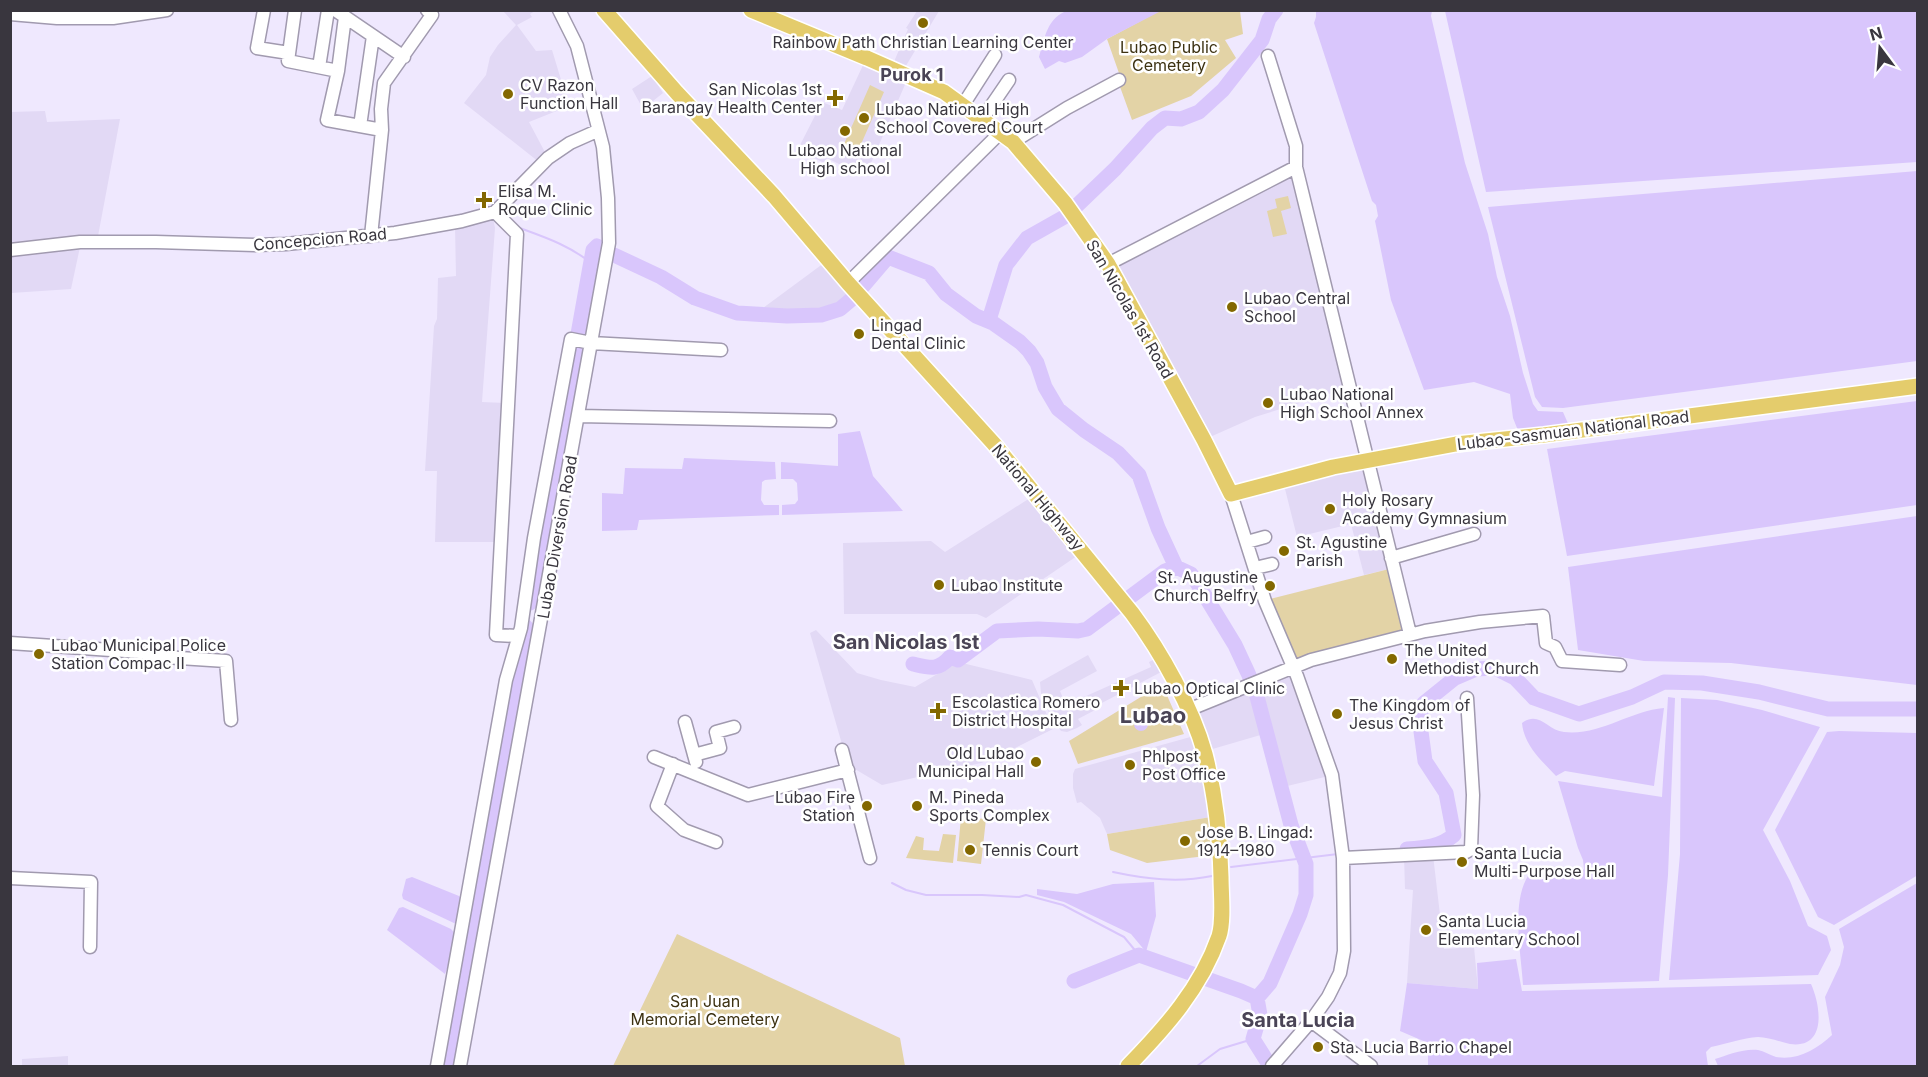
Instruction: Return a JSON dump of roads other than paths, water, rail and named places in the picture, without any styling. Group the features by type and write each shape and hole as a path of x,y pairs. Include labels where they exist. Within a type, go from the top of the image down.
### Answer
{"main road":[{"name":"National Highway","path":"604,10 677,93 774,196 867,304 994,444 1120,597 1153,641 1188,710 1204,752 1210,779 1220,855 1220,933 1209,962 1172,1020 1128,1066"},
{"name":"San Nicolas 1st Road","path":"751,10 783,16 944,92 983,118 1013,142 1065,203 1108,264 1231,494"},
{"name":"Lubao-Sasmuan National Road","path":"1231,494 1369,460 1456,444 1544,435 1917,386"}],"street":[{"path":"10,14 57,18 113,18 167,10"},
{"path":"264,10 257,48 289,53"},
{"path":"295,10 288,61 338,70"},
{"path":"319,67 328,10"},
{"path":"371,236 382,130 381,109 384,83 432,15 427,10"},
{"name":"Lubao Diversion Road","path":"460,1066 494,867 579,416 589,342 609,243 607,176 603,147 597,131 577,46 559,10"},
{"path":"340,14 404,57"},
{"path":"340,14 338,70 327,120 382,130"},
{"path":"360,126 373,36"},
{"path":"963,105 995,55"},
{"path":"1268,56 1296,146 1296,167 1410,634"},
{"path":"983,118 1009,80"},
{"path":"1013,142 1067,108 1119,80"},
{"path":"518,636 496,635 517,234 495,212 548,158 570,143 597,131"},
{"path":"850,284 1000,132"},
{"path":"1108,264 1296,167"},
{"name":"Concepcion Road","path":"10,250 80,242 276,245 371,236 462,221 495,212"},
{"path":"437,1066 475,865 494,742 506,680 521,628 556,414 571,339 721,350"},
{"path":"579,416 830,421"},
{"path":"1231,494 1265,600 1297,676 1332,775 1343,854 1344,951 1340,973 1328,997 1311,1021 1273,1065"},
{"path":"1391,558 1474,534"},
{"path":"1247,542 1265,537"},
{"path":"1255,568 1272,564"},
{"path":"1188,710 1311,660 1410,634 1480,622 1543,616 1546,643 1555,647 1562,661 1620,665"},
{"path":"10,643 140,652 164,657 226,661 231,720"},
{"path":"1343,854 1466,852 1471,849 1473,795 1467,698"},
{"path":"686,722 700,776"},
{"path":"694,755 720,748 716,732 734,727"},
{"path":"842,750 870,858"},
{"path":"654,757 748,795 848,770"},
{"path":"673,764 657,806 684,830 716,842"},
{"path":"475,865 494,867"},
{"path":"10,878 91,882 90,947"},
{"path":"1311,1021 1371,1066"}],"waterway":[{"path":"989,320 1006,265 1027,238 1066,216 1115,169 1152,128 1165,118 1181,119 1199,112 1223,90 1262,40 1269,19 1276,10"},
{"path":"517,227 565,246 591,263"},
{"path":"530,603 593,250 597,246 600,248"},
{"path":"614,255 661,277 695,298 737,313 787,316 821,315 840,309 853,298 888,257 929,273 946,294 976,316 993,323 1020,342 1037,363 1045,387 1058,409 1118,453 1139,475 1158,528 1176,567"},
{"path":"913,664 933,667 942,665 950,657 958,660 997,631 1087,629 1165,571 1176,567 1191,574 1235,645 1255,689 1291,825 1306,864 1306,895 1300,914 1270,983 1257,998"},
{"path":"446,1066 526,627"},
{"path":"1407,849 1437,844 1454,835 1446,793 1425,761 1419,717 1424,703 1455,678 1476,669 1495,668 1515,678 1534,698 1579,714 1632,697 1664,682 1702,683 1759,692 1828,709 1918,709"},
{"path":"1231,867 1338,854"},
{"path":"1113,872 1162,879 1212,876"},
{"path":"892,883 906,890 926,895 1019,897 1026,895 1063,905 1124,937 1139,955"},
{"path":"1074,981 1139,955 1241,991 1257,998 1260,1015 1253,1039 1270,1066"},
{"path":"1197,1066 1220,1049 1253,1039"}],"place":[{"name":"Rainbow Path Christian Learning Center","path":"923,23"},
{"name":"CV Razon Function Hall","path":"508,94"},
{"name":"San Nicolas 1st Barangay Health Center","path":"835,98"},
{"name":"Lubao National High School Covered Court","path":"864,118"},
{"name":"Lubao National High school","path":"845,131"},
{"name":"Elisa M. Roque Clinic","path":"484,200"},
{"name":"Lubao Central School","path":"1232,307"},
{"name":"Lingad Dental Clinic","path":"859,334"},
{"name":"Lubao National High School Annex","path":"1268,403"},
{"name":"Holy Rosary Academy Gymnasium","path":"1330,509"},
{"name":"St. Agustine Parish","path":"1284,551"},
{"name":"Lubao Institute","path":"939,585"},
{"name":"St. Augustine Church Belfry","path":"1270,586"},
{"name":"Lubao Municipal Police Station Compac II","path":"39,654"},
{"name":"The United Methodist Church","path":"1392,659"},
{"name":"Lubao Optical Clinic","path":"1121,688"},
{"name":"Escolastica Romero District Hospital","path":"938,711"},
{"name":"The Kingdom of Jesus Christ","path":"1337,714"},
{"name":"Old Lubao Municipal Hall","path":"1036,762"},
{"name":"Phlpost Post Office","path":"1130,765"},
{"name":"Lubao Fire Station","path":"867,806"},
{"name":"M. Pineda Sports Complex","path":"917,806"},
{"name":"Jose B. Lingad: 1914–1980","path":"1185,841"},
{"name":"Tennis Court","path":"970,850"},
{"name":"Santa Lucia Multi-Purpose Hall","path":"1462,862"},
{"name":"Santa Lucia Elementary School","path":"1426,930"},
{"name":"Sta. Lucia Barrio Chapel","path":"1318,1047"}],"district":[{"name":"Purok 1","path":"912,75"},
{"name":"San Nicolas 1st","path":"906,642"},
{"name":"Lubao","path":"1153,715"},
{"name":"Santa Lucia","path":"1298,1020"}],"park label":[{"name":"Lubao Public Cemetery","path":"1169,56"},
{"name":"San Juan Memorial Cemetery","path":"705,1010"}]}
